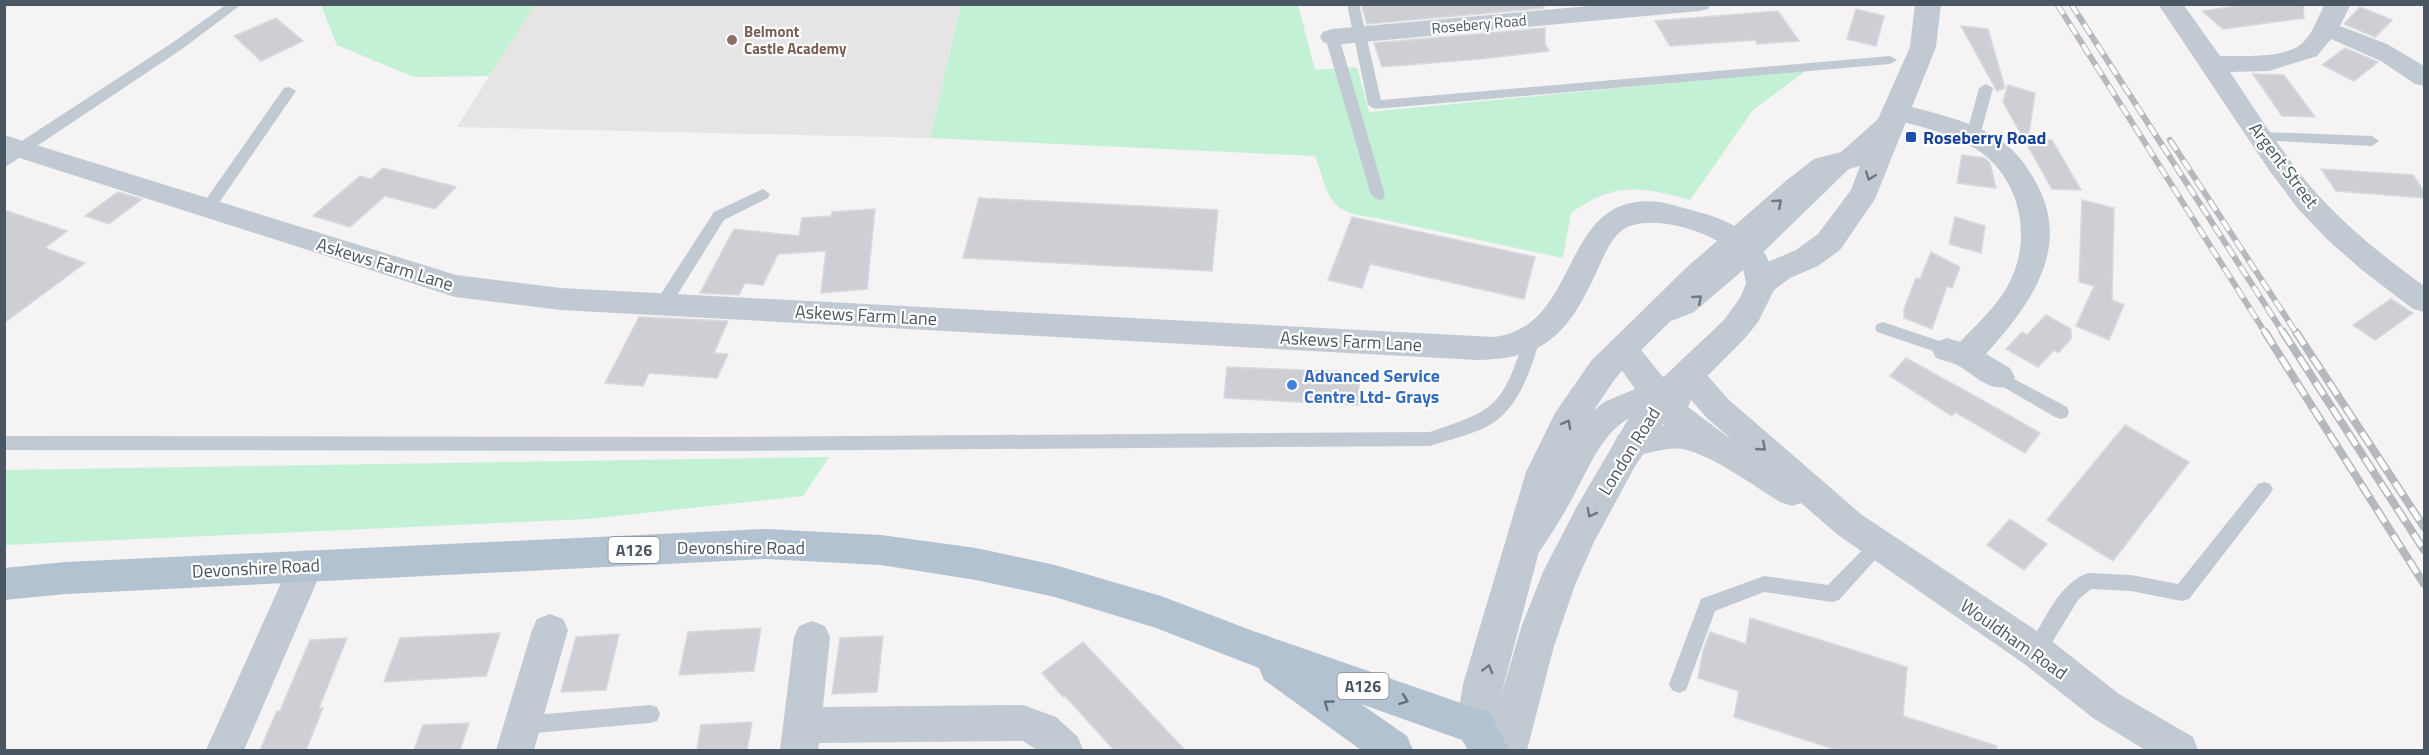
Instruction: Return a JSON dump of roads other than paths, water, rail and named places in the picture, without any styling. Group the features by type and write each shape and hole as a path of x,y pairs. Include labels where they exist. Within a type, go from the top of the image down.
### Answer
{"main road":[{"name":"Devonshire Road","path":"4,584 66,578 766,544 881,550 976,564 1055,581 1161,613 1250,647 1478,742"},
{"name":"Devonshire Road","path":"1250,647 1393,750"}],"street":[{"name":"Rosebery Road","path":"1332,37 1699,4"},
{"name":"London Road","path":"1478,742 1483,684 1543,472 1567,422 1603,370 1698,275 1749,261 1779,270 1806,258 1829,242 1864,192 1923,46 1928,4"},
{"name":"Argent Street","path":"2170,4 2214,64 2296,186 2332,227 2378,268 2424,302"},
{"path":"2214,64 2269,63 2308,51 2326,29 2339,4"},
{"path":"2326,29 2382,51 2405,63 2423,77"},
{"name":"London Road","path":"1507,750 1534,650 1556,584 1630,444 1664,397 1752,308 1759,295 1749,261 1789,193 1824,166 1851,159 1893,116"},
{"path":"1893,116 1973,136 1997,149 2021,177 2031,203 2035,228 2032,256 2024,284 2016,296 1955,353 2000,377"},
{"name":"Askews Farm Lane","path":"13,152 455,286 561,299 1421,344 1474,349 1520,345 1532,339 1552,321 1576,286 1604,229 1613,220 1627,212 1645,209 1680,215 1714,228 1749,261"},
{"path":"1680,215 1705,244 1698,275"},
{"name":"Wouldham Road","path":"1634,337 1650,386 1664,397 1671,412 1715,447 1864,535 2036,651 2106,706 2179,750"},
{"name":"Wouldham Road","path":"1688,374 1718,409 1864,535"},
{"name":"Wouldham Road","path":"1519,555 1556,497 1575,457 1603,418 1617,408 1645,398 1664,397 1718,409"},
{"name":"Wouldham Road","path":"1630,444 1681,436 1715,447"},
{"path":"225,750 306,566"},
{"path":"519,738 550,630"},
{"path":"812,638 800,738 1023,723 1042,730 1065,750"}],"lane":[{"path":"13,152 236,4"},
{"path":"1353,4 1375,105 1890,60"},
{"path":"1332,37 1378,195"},
{"path":"1973,136 1986,88"},
{"path":"207,210 289,91"},
{"path":"2262,137 2372,141"},
{"path":"663,304 719,216 763,194"},
{"name":"London Road","path":"1634,337 1688,308 1749,261"},
{"path":"1883,328 1955,353"},
{"path":"4,443 724,444 1430,439 1480,422 1504,404 1521,373 1532,339"},
{"path":"2000,377 2061,412"},
{"path":"2036,651 2071,594 2088,581 2131,583 2182,593 2264,489"},
{"path":"1679,684 1708,605 1764,584 1832,594 1864,535"},
{"path":"519,738 650,714"}],"railway":[{"path":"2057,4 2266,334"},
{"path":"2071,4 2284,334"},
{"path":"2170,140 2297,334"},
{"path":"2265,332 2424,584"},
{"path":"2283,332 2424,550"},
{"path":"2296,332 2424,527"}],"place":[{"name":"Belmont Castle Academy","path":"732,40"},
{"name":"Roseberry Road","path":"1911,137"},
{"name":"Advanced Service Centre Ltd- Grays","path":"1292,385"}]}
